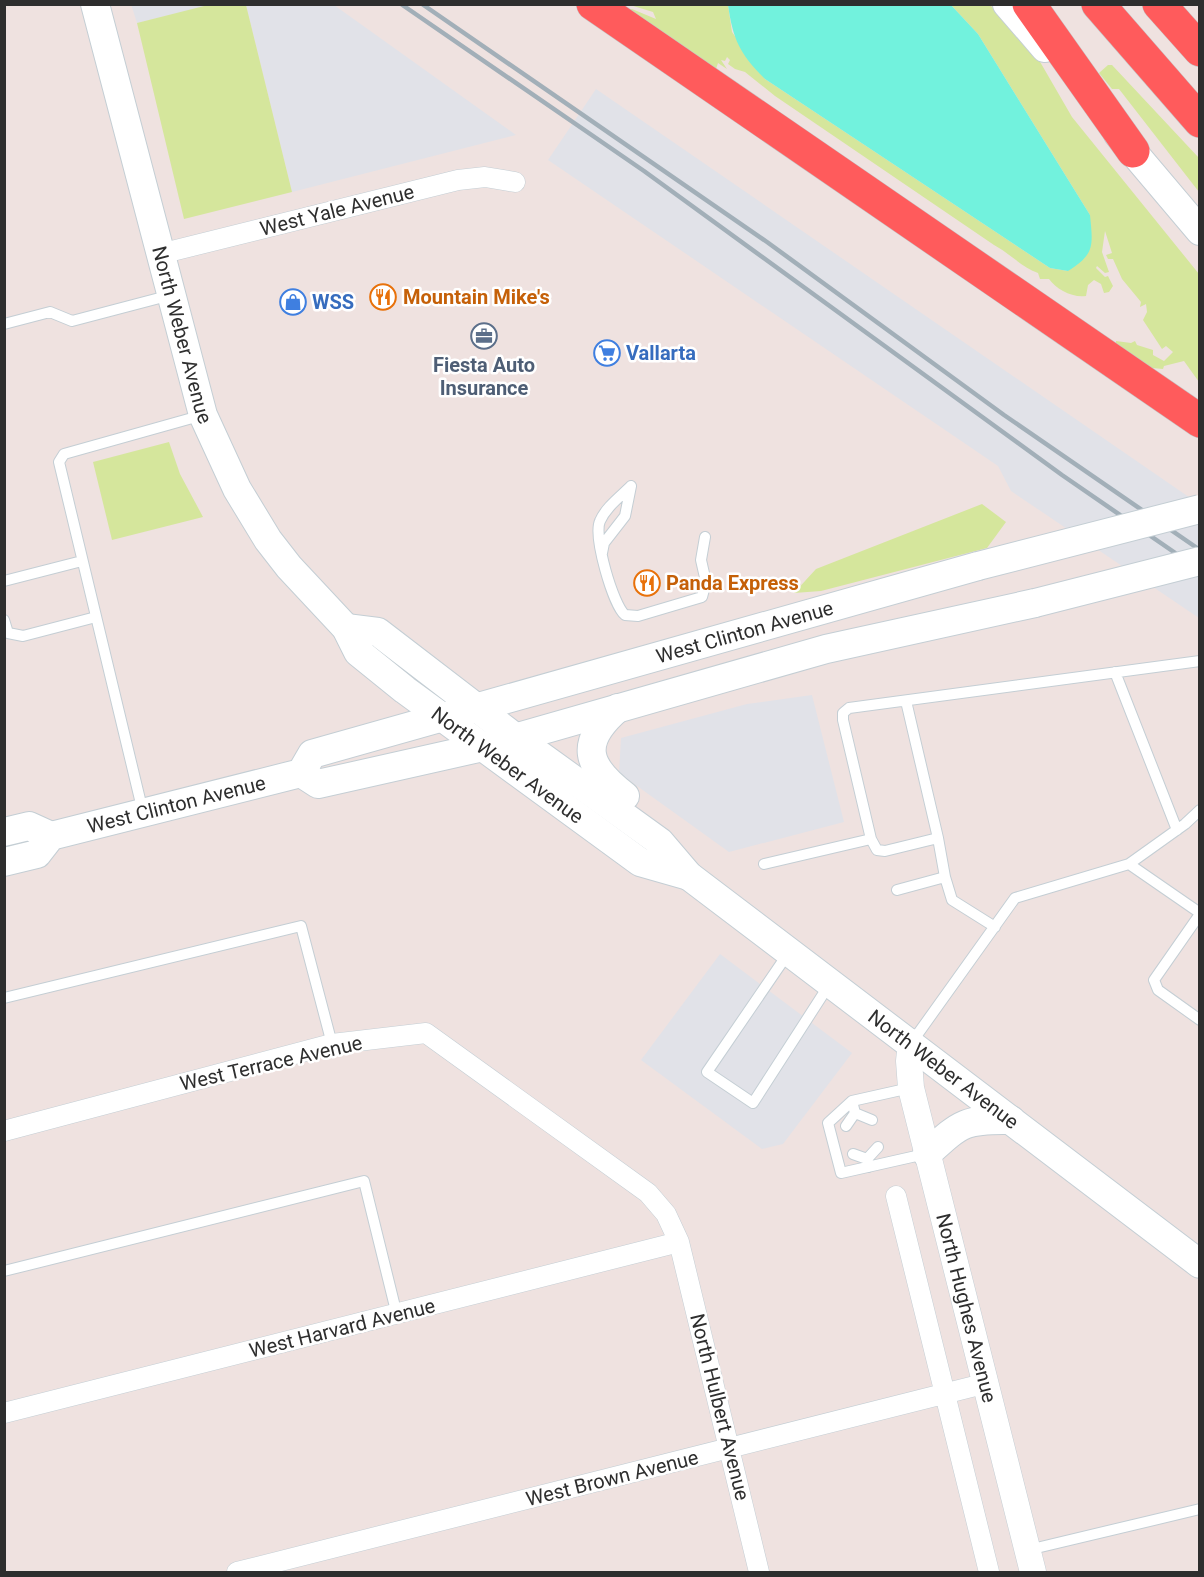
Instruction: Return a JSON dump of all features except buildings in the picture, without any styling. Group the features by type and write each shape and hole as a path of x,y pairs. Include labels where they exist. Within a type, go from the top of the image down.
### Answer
{"highway":[{"path":"593,4 1200,421"},
{"path":"1029,4 1133,151"},
{"path":"1098,4 1200,121"},
{"path":"1159,4 1200,50"}],"main road":[{"name":"North Weber Avenue","path":"95,4 203,415 237,489 268,540 289,567 346,628 358,652 442,717 640,862 689,876"},
{"path":"1006,4 1200,231"},
{"name":"West Clinton Avenue","path":"4,862 37,854 51,836 301,773 312,754 978,566 1200,509"},
{"name":"West Clinton Avenue","path":"301,773 318,784 483,747 826,649 1035,603 1200,561"},
{"name":"North Weber Avenue","path":"346,628 378,632 516,738 639,826 660,842 689,876 911,1042 1200,1264"},
{"path":"618,708 600,727 594,741 594,764 606,782 636,805 639,826"},
{"path":"4,832 29,826 51,836"},
{"path":"927,1154 960,1125 970,1121 1011,1120"}],"street":[{"name":"West Yale Avenue","path":"160,254 458,180 485,177 515,182"},
{"name":"West Terrace Avenue","path":"4,1131 332,1044 426,1033 648,1193 666,1214 679,1242"},
{"name":"North Hughes Avenue","path":"911,1042 909,1061 911,1088 1031,1561"},
{"path":"896,1196 989,1572"},
{"name":"West Harvard Avenue","path":"4,1413 679,1242"},
{"name":"North Hulbert Avenue","path":"679,1242 759,1572"},
{"name":"West Brown Avenue","path":"237,1572 987,1383"}],"lane":[{"path":"4,324 50,312 72,321 171,295"},
{"path":"143,812 59,462 64,454 203,415"},
{"path":"602,555 604,543 625,516 631,486 600,521 598,534 602,555 617,605 626,615 638,616 702,597 706,582 701,560 705,537"},
{"path":"4,581 82,561"},
{"path":"4,620 8,633 23,636 96,617"},
{"path":"938,838 885,851 877,850 871,839 843,713 849,708 1200,661"},
{"path":"1115,672 1177,830"},
{"path":"906,701 952,900 995,927"},
{"path":"911,1042 1015,898 1129,864 1177,830 1200,810"},
{"path":"764,864 871,839"},
{"path":"1129,864 1200,914 1154,980 1158,990 1200,1020"},
{"path":"897,890 945,877"},
{"path":"4,998 301,926 332,1044"},
{"path":"789,951 707,1072 753,1103 830,982"},
{"path":"878,1147 867,1159 841,1173 828,1123 852,1101 911,1088"},
{"path":"852,1101 857,1118"},
{"path":"846,1126 857,1118 872,1120"},
{"path":"853,1154 867,1159 927,1154"},
{"path":"4,1271 364,1181 397,1315"},
{"path":"1031,1561 1200,1509"}],"shaded area":[{"path":"131,4 212,5 137,23"},
{"path":"212,4 246,5 292,192 184,219 137,23"},
{"path":"246,5 334,5 516,135 292,192"},
{"path":"630,5 728,5 732,32 765,79 1050,268 1068,271 1090,215 978,34 951,5 990,5 1012,26 1039,60 1072,117 1199,274 1199,382 1184,361 1164,366 1163,369 1152,368 1116,344 1116,341 1131,343 1135,341 1137,345 1153,350 1153,355 1164,361 1173,352 1166,346 1162,349 1143,320 1147,312 1146,304 1140,307 1141,302 1122,279 1113,259 1108,259 1106,255 1112,253 1105,231 1102,252 1109,272 1105,273 1097,266 1096,268 1105,277 1108,276 1113,286 1109,292 1104,293 1101,284 1094,280 1088,285 1086,296 1075,296 1065,292 1049,279 1040,279 1038,273 1021,264 775,96 745,72 735,69 728,64 730,60 727,57 725,61 721,60 727,69 718,63 716,69 625,11 632,9 656,19 653,12"},
{"path":"728,5 951,5 978,34 1090,215 1092,234 1088,254 1068,271 1050,268 765,79 749,62 739,46 732,28"},
{"path":"1108,65 1112,65 1199,158 1199,192 1119,89 1112,89 1099,73"},
{"path":"596,89 1199,504 1199,618 1011,491 998,466 548,160"},
{"path":"169,442 180,474 203,517 112,540 93,462"},
{"path":"982,504 1006,522 987,548 821,591 794,593 816,569"},
{"path":"812,695 844,822 729,852 619,773 621,738 747,704"},
{"path":"720,954 852,1053 783,1144 762,1149 641,1060"}],"railway":[{"path":"401,4 644,171 1062,475 1200,570"},
{"path":"422,4 767,242 1004,415 1200,550"}],"place":[{"name":"Mountain Mike's","path":"383,297"},
{"name":"WSS","path":"293,302"},
{"name":"Fiesta Auto Insurance","path":"484,336"},
{"name":"Vallarta","path":"607,353"},
{"name":"Panda Express","path":"647,583"}]}
